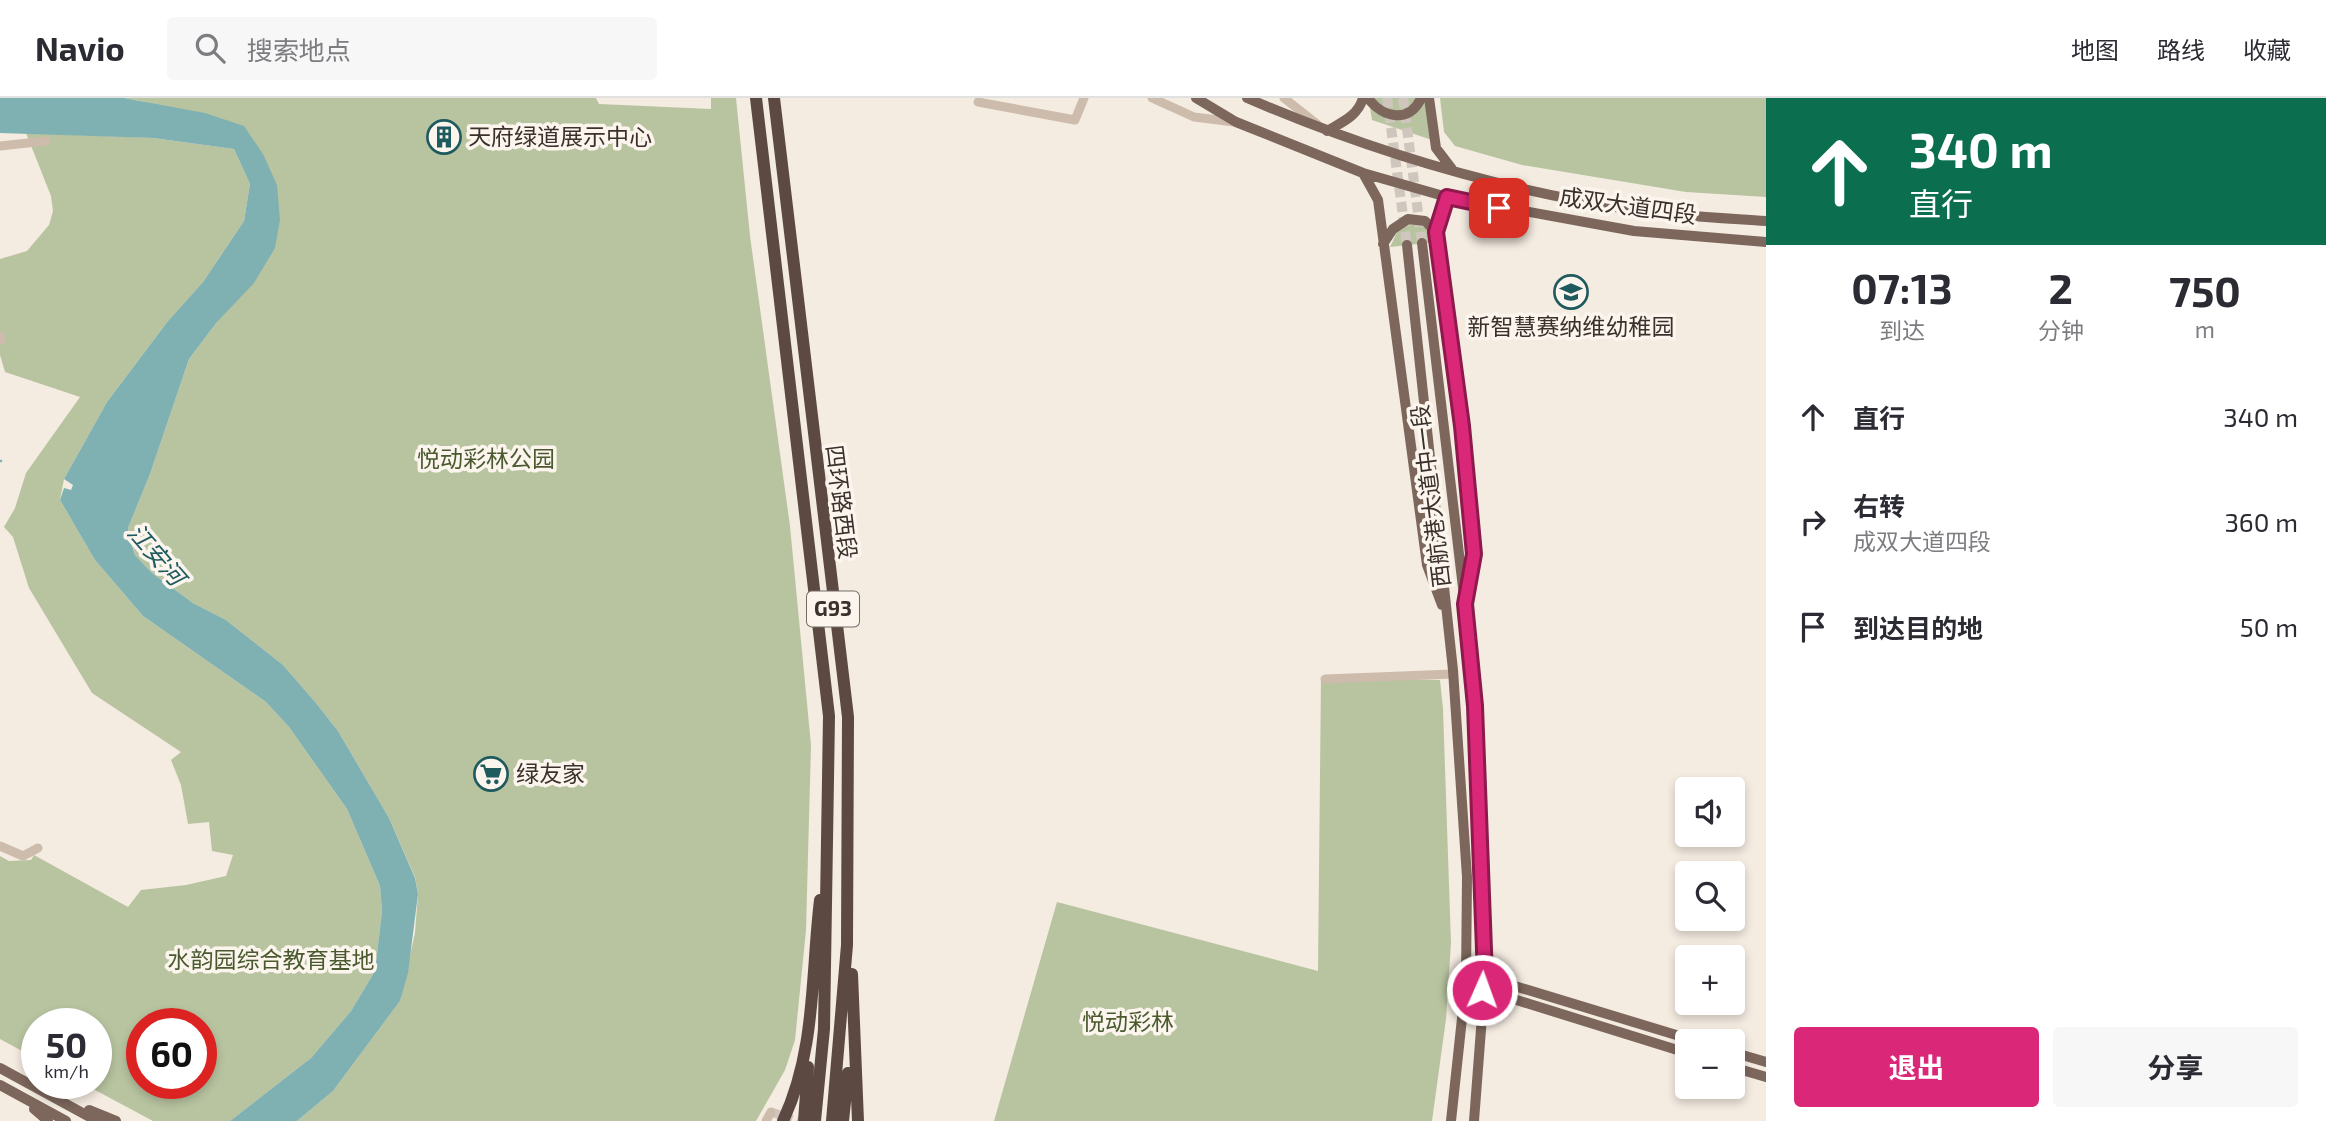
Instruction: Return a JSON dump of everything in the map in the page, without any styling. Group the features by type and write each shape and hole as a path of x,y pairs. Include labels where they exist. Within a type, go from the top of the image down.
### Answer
{"highway":[{"name":"四环路西段","path":"756,98 828,716 824,1029 815,1121"},
{"name":"四环路西段","path":"774,98 848,717 847,945 832,1121"},
{"path":"804,1121 816,932 826,851"},
{"path":"847,945 852,966 858,1121"},
{"path":"843,1121 853,999"},
{"path":"783,1121 800,1077 812,1011"}],"main road":[{"name":"成双大道四段","path":"1194,98 1211,105 1236,122 1363,173 1447,197 1634,232 1766,242"},
{"name":"成双大道四段","path":"1247,98 1327,131 1500,185 1635,210 1766,221"},
{"path":"1327,131 1354,114 1366,98 1383,113 1396,117 1411,112 1421,98"},
{"path":"1429,98 1436,148 1454,171"},
{"path":"1363,173 1378,200 1427,565 1448,620"},
{"path":"1447,197 1436,232 1462,426 1474,554 1465,604"},
{"path":"1383,244 1393,229 1408,219 1425,221 1436,232"},
{"name":"西航港大道中一段","path":"1422,243 1475,706 1485,977 1474,1121"},
{"name":"西航港大道中一段","path":"1407,245 1448,620 1467,877 1466,981 1451,1121"},
{"path":"1466,981 1485,977 1675,1035"},
{"path":"1466,981 1482,990 1675,1049"},
{"path":"1745,1056 1766,1062"},
{"path":"0,1068 21,1079"},
{"path":"1745,1071 1766,1077"},
{"path":"0,1085 66,1121"},
{"path":"15,1093 48,1121"},
{"path":"57,1099 97,1121"},
{"path":"58,1099 116,1121"}],"street":[{"path":"978,102 1075,120 1084,98"},
{"path":"1152,98 1194,117 1236,122"},
{"path":"1284,98 1327,131"},
{"path":"0,145 46,141"},
{"path":"1325,679 1453,674"},
{"path":"0,846 23,856 38,848"},
{"path":"765,1121 771,1112"}],"green space":[{"name":"悦动彩林公园","path":"124,98 596,98 599,104 711,109 711,98 736,98 750,236 790,526 811,745 806,930 795,1040 785,1070 756,1121 297,1121 333,1091 400,1001 415,933 418,894 415,877 389,818 338,731 316,703 283,665 226,620 193,603 152,573 135,555 128,528 150,474 189,359 217,322 263,154 146,102"},
{"path":"1372,98 1419,98 1407,110 1391,112"},
{"path":"1426,98 1432,140 1372,120 1370,108 1395,119"},
{"path":"1440,98 1766,98 1766,197 1686,192 1522,165 1455,146 1444,132"},
{"name":"水韵园综合教育基地","path":"26,133 153,138 234,149 250,184 244,221 203,282 168,321 107,402 64,479 60,500 95,560 143,616 266,702 289,727 347,809 380,886 382,911 375,971 351,1011 311,1058 230,1121 153,1121 112,1099 112,1008 21,1008 21,1050 0,1039 0,856 9,861 31,860 34,855 128,907 141,890 186,885 226,876 233,855 212,851 209,822 188,824 181,785 171,760 181,752 92,693 29,588 13,537 4,527 15,508 26,473 80,397 5,372 0,355 0,259 27,251 49,225 53,211 51,196"},
{"path":"1410,223 1427,228 1436,242 1390,247 1398,230"},
{"name":"悦动彩林","path":"1321,677 1440,680 1451,943 1446,1019 1432,1121 994,1121 1057,902 1318,971"}],"water":[{"path":"0,98 124,98 205,113 244,126 263,154 277,185 280,220 275,248 254,283 217,322 189,359 150,474 128,528 135,555 152,573 193,603 226,620 283,665 316,703 338,731 389,818 415,878 418,894 408,973 400,1001 333,1091 297,1121 230,1121 311,1058 351,1011 375,971 382,911 380,886 347,809 289,727 266,702 143,616 95,560 60,500 64,488 71,490 73,485 64,479 107,402 168,321 203,282 244,221 250,184 234,149 153,138 0,133"}],"tunnel":[{"path":"1387,98 1407,245"},
{"path":"1403,98 1422,243"},
{"path":"771,1112 798,1121"}],"place":[{"name":"天府绿道展示中心","path":"444,137"},
{"name":"新智慧赛纳维幼稚园","path":"1571,292"},
{"name":"绿友家","path":"491,774"}],"route":[{"path":"1482,990 1485,977 1480,807 1474,680 1465,604 1474,554 1462,426 1436,232 1447,197 1499,208"}],"water label":[{"name":"江安河","path":"156,555"}]}
